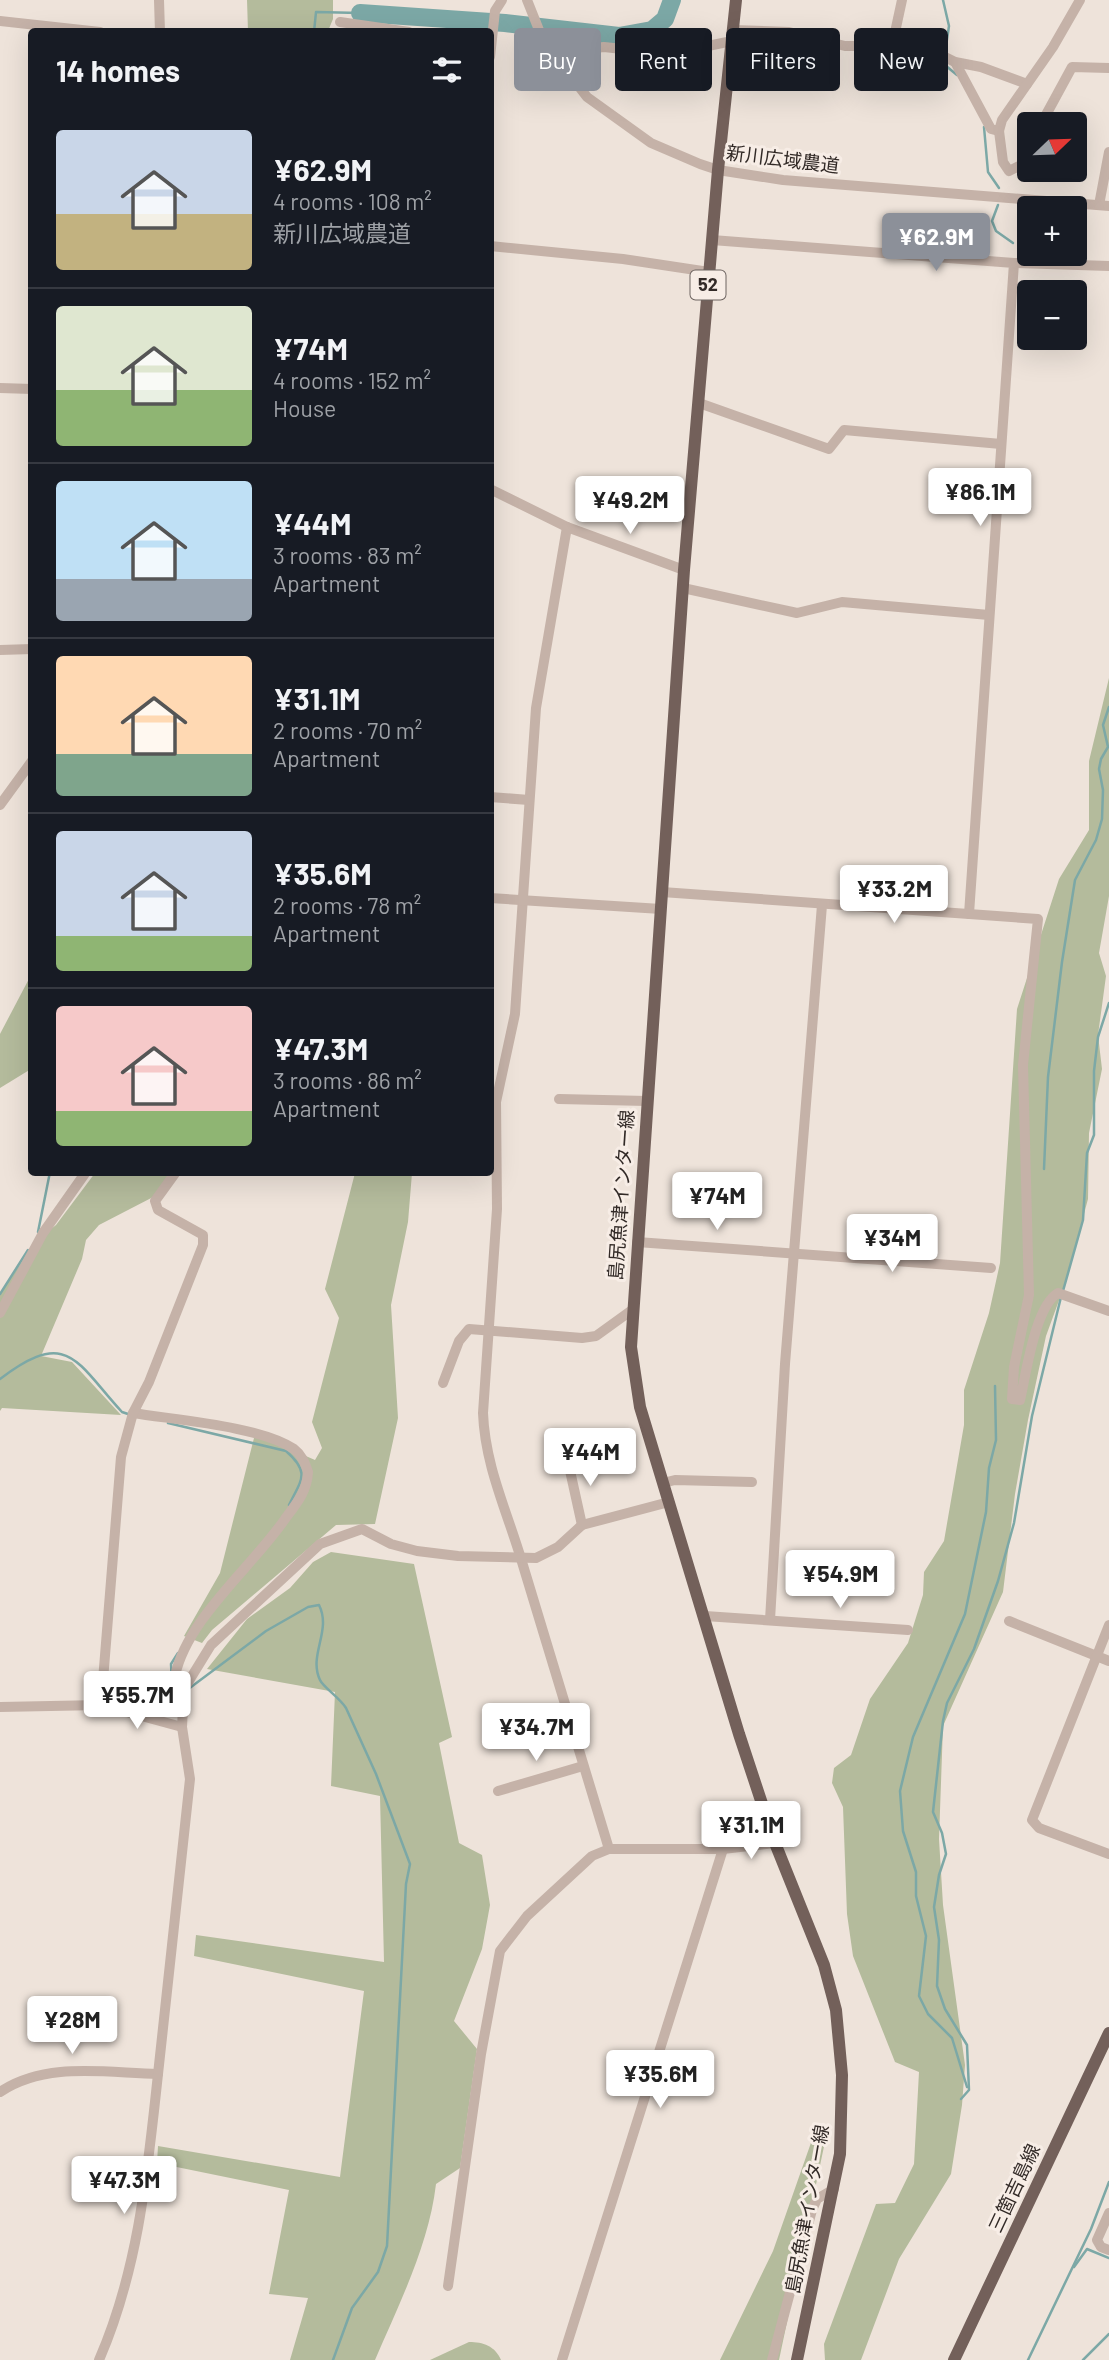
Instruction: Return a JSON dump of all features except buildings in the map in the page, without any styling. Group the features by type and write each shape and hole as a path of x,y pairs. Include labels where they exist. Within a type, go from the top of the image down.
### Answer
{"main road":[{"name":"島尻魚津インター線","path":"734,28 736,0"},
{"name":"島尻魚津インター線","path":"727,91 684,570 636,1242 632,1310 634,1381 775,1843 824,1965 836,2010 843,2123 834,2189 797,2360"},
{"name":"三箇吉島線","path":"954,2360 1109,2033"}],"street":[{"path":"159,0 160,28"},
{"path":"493,28 495,11 502,0"},
{"name":"新川広域農道","path":"527,0 539,28"},
{"path":"896,28 902,0"},
{"path":"1017,167 1009,171 1003,162 999,131 1002,120 1080,0"},
{"path":"0,21 64,28"},
{"path":"340,22 381,28"},
{"path":"601,47 669,54 726,38"},
{"path":"948,58 1027,84"},
{"path":"955,62 991,129 999,131"},
{"path":"1048,112 1072,67 1109,68"},
{"name":"新川広域農道","path":"582,91 608,114 651,143 718,170 783,180 1104,206"},
{"path":"1104,206 1109,152"},
{"path":"712,240 1014,263 1109,266"},
{"path":"494,246 623,259 709,272"},
{"path":"969,914 1014,263"},
{"path":"0,388 28,389"},
{"path":"699,403 829,449 844,430 1001,444"},
{"path":"494,491 567,527 684,570"},
{"path":"567,527 536,708 515,1014 496,1102 497,1209 484,1385 484,1443 609,1849"},
{"path":"683,588 797,612 842,603 989,615"},
{"path":"0,650 28,649"},
{"path":"0,805 28,766"},
{"path":"494,796 529,800"},
{"path":"662,892 1038,919 1023,1065 1029,1295 1014,1367 1012,1399 1020,1400 1032,1346 1051,1297 1058,1293 1109,1311"},
{"path":"494,898 661,909"},
{"path":"770,1620 785,1364 822,905"},
{"path":"559,1099 647,1101"},
{"path":"0,1313 43,1233 83,1176"},
{"path":"101,1705 121,1457 133,1413 149,1381 203,1245 203,1234 196,1228 158,1210 155,1201 173,1176"},
{"path":"636,1242 991,1268"},
{"path":"443,1383 464,1334 470,1329 582,1338 596,1336 632,1310"},
{"path":"133,1413 247,1432 282,1442 297,1451 308,1472 303,1494 269,1543 200,1623 178,1662 175,1676 184,1689"},
{"path":"567,1457 582,1525"},
{"path":"663,1483 675,1480 752,1482"},
{"path":"99,2360 117,2316 133,2254 152,2147 190,1779 182,1727 184,1689 211,1645 279,1585 296,1563 320,1544 350,1532 362,1529 391,1544 418,1551 458,1556 536,1558 558,1547 582,1525 669,1502"},
{"path":"705,1616 908,1630"},
{"path":"1009,1621 1109,1661"},
{"path":"1109,1625 1032,1820 1039,1828 1109,1854"},
{"path":"0,1707 69,1708 101,1705 182,1727"},
{"path":"498,1791 583,1766"},
{"path":"447,2286 481,2054 500,1951 527,1916 592,1856 609,1849 723,1849 775,1843"},
{"path":"562,2360 723,1849"},
{"path":"0,2092 19,2079 45,2073 158,2074"},
{"path":"772,2360 813,2210 817,2199 834,2189"},
{"path":"1109,2213 1097,2240 1101,2247 1109,2250"}],"green space":[{"path":"247,0 333,0 333,19 329,28 248,28"},
{"path":"1109,678 1109,896 1099,953 1106,976 1098,1035 1102,1069 1089,1133 1088,1199 1065,1284 1046,1336 1015,1494 1003,1592 943,1726 939,1839 943,1905 965,2065 962,2105 951,2174 899,2259 861,2360 825,2360 824,2344 876,2204 895,2203 914,2164 919,2072 895,2062 853,1956 847,1914 843,1807 832,1783 834,1768 851,1755 870,1699 908,1643 923,1595 924,1572 944,1541 964,1425 964,1390 989,1313 1000,1263 1017,1009 1059,879 1089,830 1089,761"},
{"path":"28,981 28,1071 0,1088 0,1034"},
{"path":"93,1176 172,1176 157,1195 99,1225 86,1240 82,1259 41,1356 72,1362 121,1415 2,1408 0,1411 0,1294 36,1241 56,1225"},
{"path":"354,1176 412,1176 408,1222 391,1305 398,1418 375,1524 336,1525 212,1630 202,1643 184,1636 220,1573 255,1434 315,1460 322,1448 312,1422 339,1318 325,1289"},
{"path":"331,1552 414,1564 452,1737 439,1743 459,1843 482,1855 490,1905 482,1949 454,2021 477,2049 460,2168 436,2184 420,2252 375,2360 290,2360 308,2298 269,2294 289,2190 157,2163 158,2146 340,2177 364,1991 194,1956 196,1935 384,1962 380,1796 331,1786 335,1692 207,1669 247,1619 290,1588 313,1562"},
{"path":"813,2137 826,2137 779,2360 720,2360 773,2251"},
{"path":"469,2342 488,2346 501,2360 430,2360"}],"waterway":[{"path":"360,13 505,23 619,36 652,30 665,19 672,0"},
{"path":"943,0 948,33"},
{"path":"314,28 316,12 360,13"},
{"path":"948,68 957,75"},
{"path":"984,127 988,172 999,188"},
{"path":"998,205 992,221 996,231 1013,243"},
{"path":"1044,1169 1048,1077 1062,962 1075,880 1096,840 1102,819 1103,790 1099,769 1108,747 1103,725 1109,707"},
{"path":"1063,1291 1083,1220 1087,1153 1094,1135 1094,1071 1098,1037 1109,1003"},
{"path":"38,1232 49,1176"},
{"path":"0,1294 28,1250"},
{"path":"961,2099 969,2090 967,2045 945,2009 937,1986 939,1940 934,1907 939,1875 946,1854 942,1833 933,1812 943,1721 947,1703 974,1649 998,1581 1014,1523 1032,1416 1061,1297"},
{"path":"0,1379 23,1363 41,1355 56,1353 69,1357 81,1366 122,1412 131,1415"},
{"path":"967,2087 952,2038 928,2014 919,1996 926,1936 916,1896 916,1872 903,1831 900,1791 913,1737 965,1614 986,1512 989,1468 996,1440 995,1386"},
{"path":"168,1423 286,1451 301,1471 300,1483 289,1505"},
{"path":"187,1690 266,1631 308,1607 319,1605 323,1624 317,1661 320,1680 346,1708 376,1774 410,1864 406,1884 387,2246 378,2272 352,2308 333,2360"},
{"path":"178,1653 171,1664 172,1684 181,1692"},
{"path":"1028,2360 1091,2229 1109,2182"},
{"path":"1074,2267 1087,2249 1109,2258"},
{"path":"1083,2360 1109,2334"}]}
